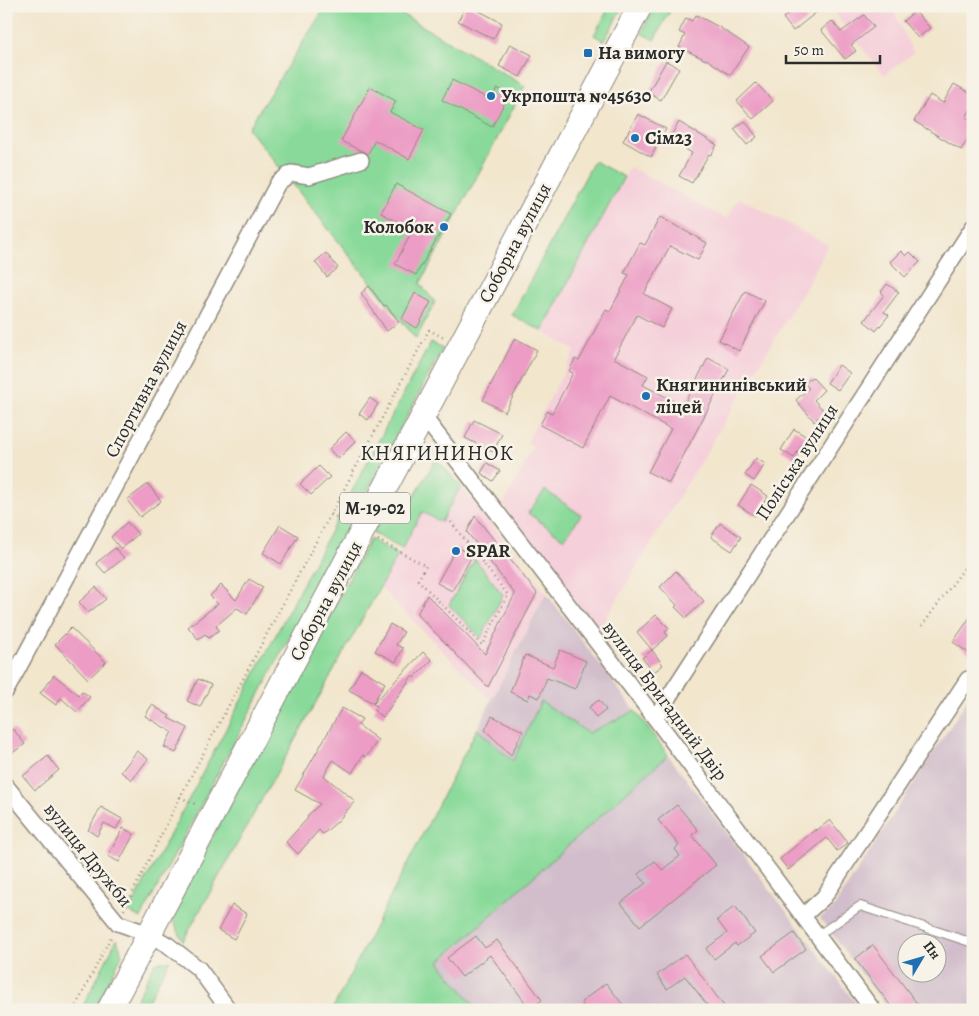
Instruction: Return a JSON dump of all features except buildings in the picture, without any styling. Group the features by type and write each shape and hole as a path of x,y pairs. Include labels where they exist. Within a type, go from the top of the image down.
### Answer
{"main road":[{"name":"Соборна вулиця","path":"109,1010 640,6"}],"street":[{"name":"Спортивна вулиця","path":"6,691 278,184 291,173 309,176 361,160"},
{"name":"Поліська вулиця","path":"655,718 973,227"},
{"name":"вулиця Бригадний Двір","path":"424,417 655,718 873,1010"},
{"path":"802,916 824,897 968,679"},
{"name":"вулиця Дружби","path":"6,786 118,923 149,934 168,945 199,969 230,1010"}],"lane":[{"path":"817,936 860,906 973,943"}],"path":[{"path":"74,1010 180,796 429,330 460,347"},
{"path":"426,566 418,580 482,645 508,595 451,522"},
{"path":"922,626 973,556"}],"shaded area":[{"path":"829,6 891,6 913,53 884,75"},
{"name":"Княгининівський ліцей","path":"630,167 727,219 739,198 828,245 806,287 598,631 503,505 534,446 527,442 575,351 542,331"},
{"path":"461,486 546,593 491,700 380,587 422,512 441,522"},
{"path":"546,593 635,711 588,733 513,761 477,729"},
{"path":"973,691 973,1010 889,1010 820,918 832,910"},
{"path":"668,755 861,1010 478,1010 439,962"}],"green space":[{"path":"326,6 388,6 525,86 420,284 435,302 416,339 248,128"},
{"path":"610,6 623,6 604,41 594,35"},
{"path":"656,6 673,6 654,40 641,33"},
{"path":"594,161 624,177 542,331 512,315"},
{"path":"431,342 443,348 141,918 129,912"},
{"path":"436,459 461,486 441,522 422,512 402,549 373,533 376,527 410,504"},
{"path":"545,490 581,515 564,539 528,513"},
{"path":"370,539 398,555 183,941 171,916"},
{"path":"475,559 503,595 481,638 449,605"},
{"path":"541,701 588,733 635,711 668,755 439,962 478,1010 332,1010 477,729 513,761"},
{"path":"117,939 122,955 94,1010 81,1010"},
{"path":"170,960 143,1010 131,1010 155,963"}],"place":[{"name":"На вимогу","path":"588,53"},
{"name":"Укрпошта №45630","path":"491,96"},
{"name":"Сім23","path":"635,138"},
{"name":"Колобок","path":"444,227"},
{"name":"Княгининівський ліцей","path":"646,396"},
{"name":"SPAR","path":"456,551"}],"district":[{"name":"КНЯГИНИНОК","path":"437,453"}]}
